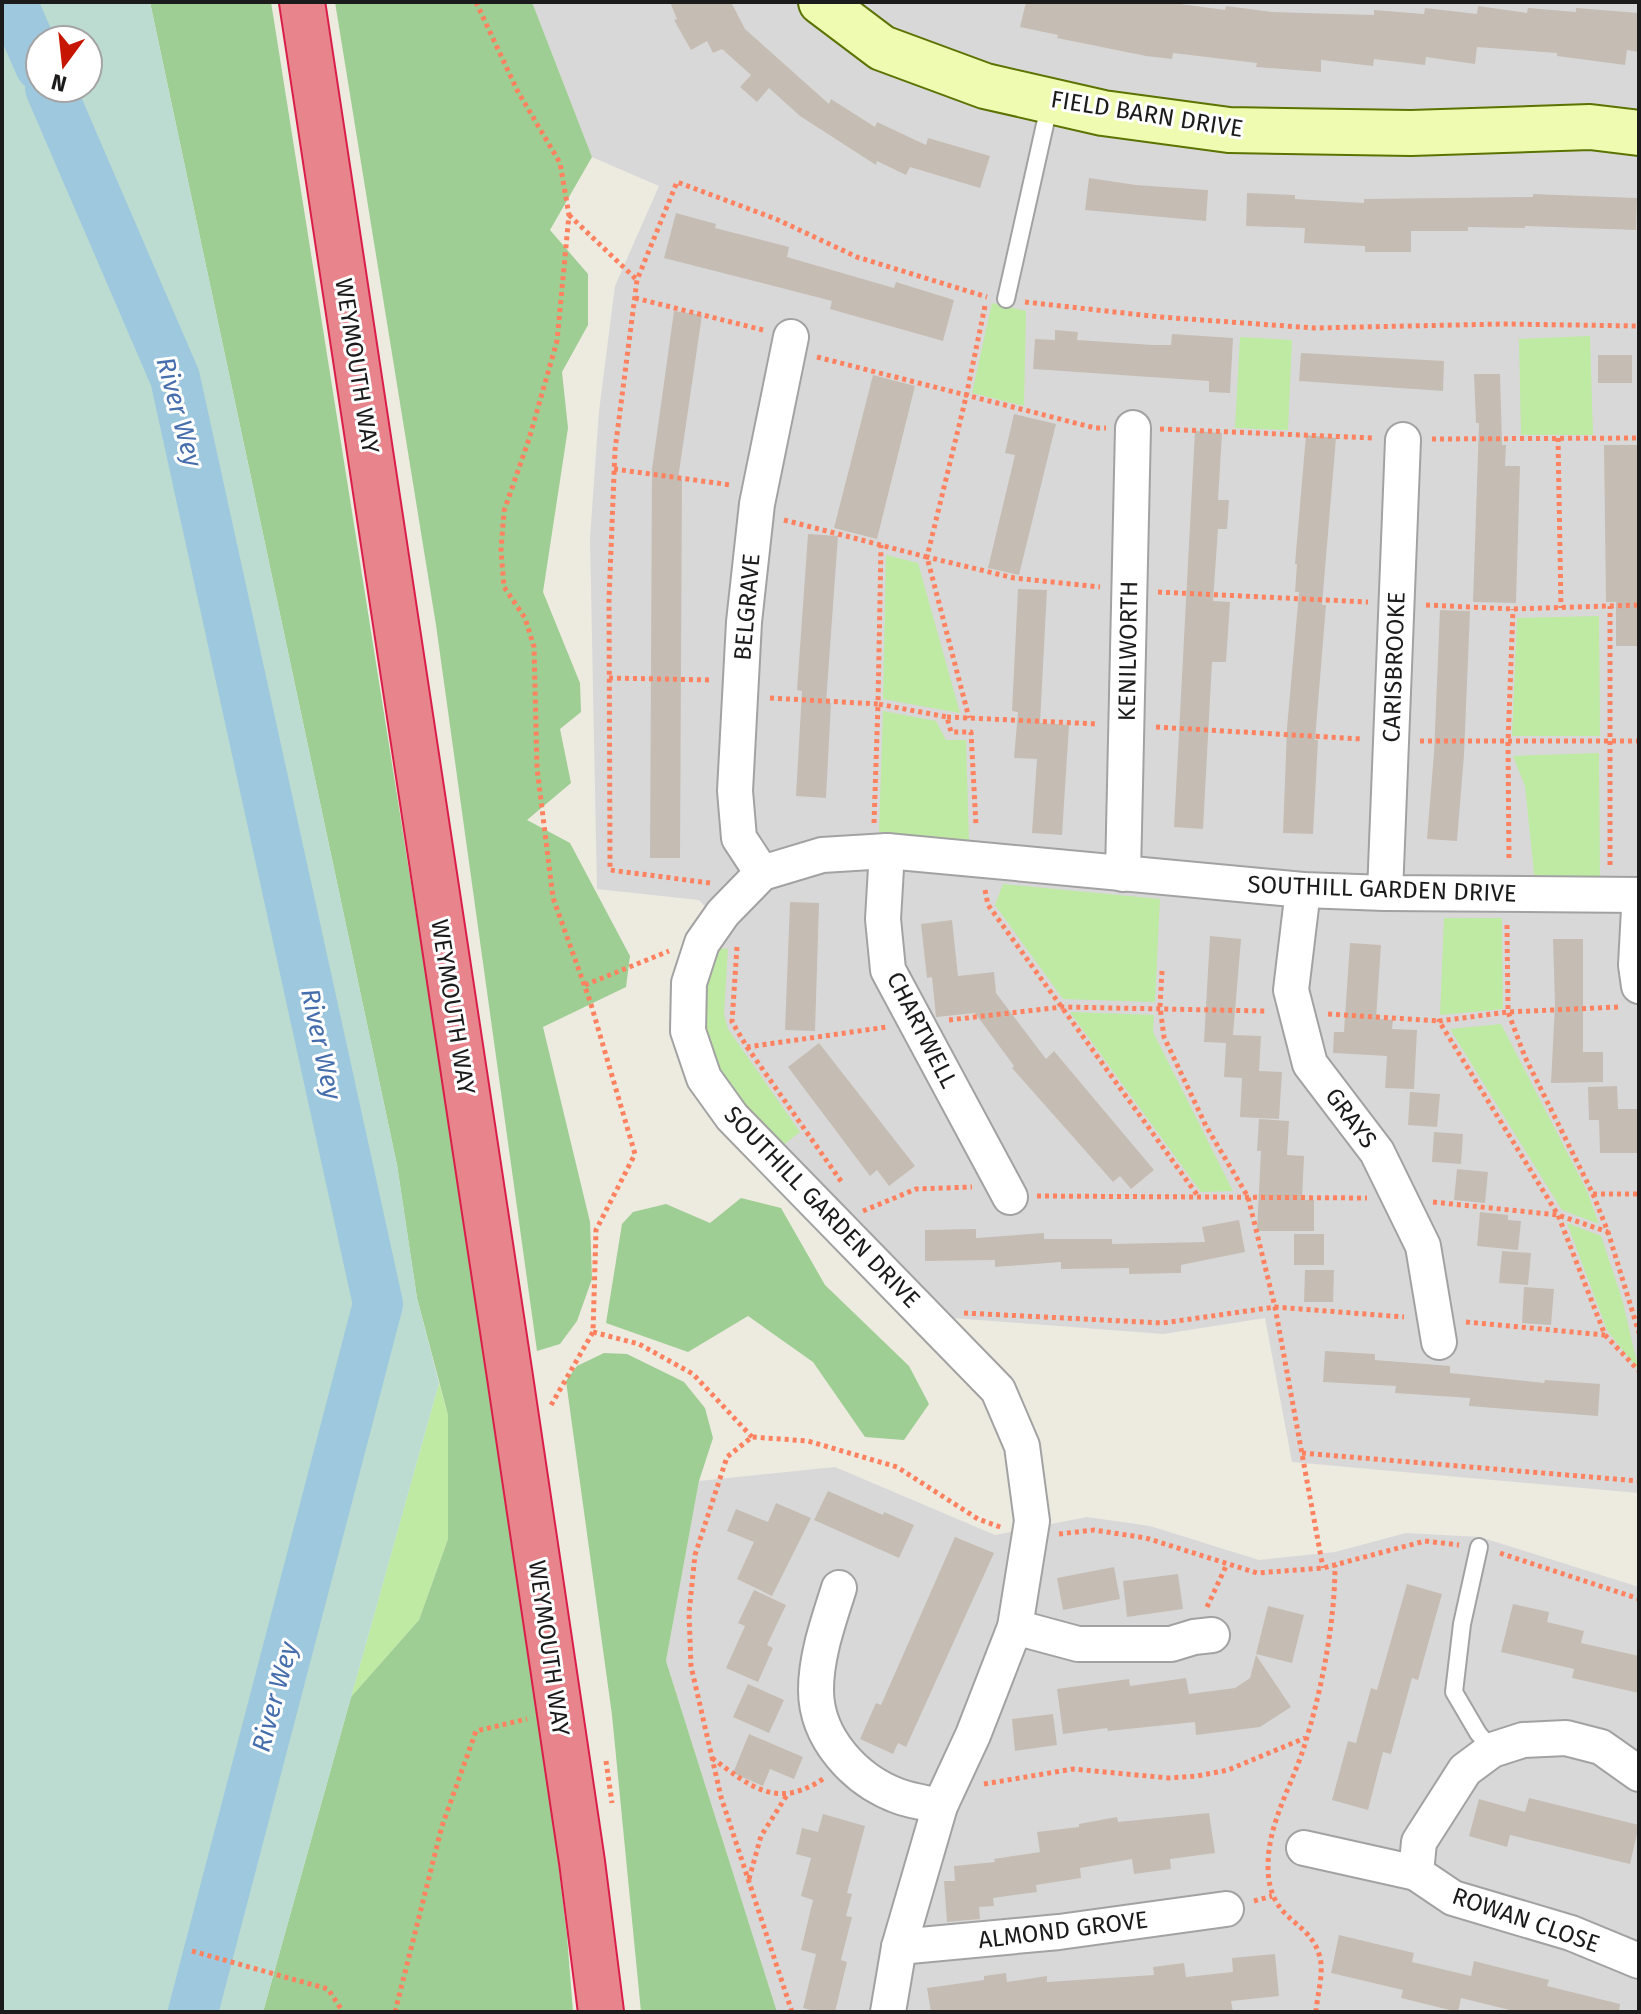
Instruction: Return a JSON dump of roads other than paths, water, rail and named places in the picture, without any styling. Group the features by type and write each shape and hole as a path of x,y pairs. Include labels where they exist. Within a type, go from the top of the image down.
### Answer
{"highway":[{"name":"WEYMOUTH WAY","path":"302,2 592,1929 601,2012"}],"street":[{"name":"FIELD BARN DRIVE","path":"821,2 882,48 985,86 1103,113 1229,130 1411,133 1590,127 1639,133"},
{"name":"BELGRAVE","path":"756,864 739,838 735,791 744,622 758,500 791,337"},
{"name":"KENILWORTH","path":"1123,874 1133,428"},
{"name":"CARISBROOKE","path":"1385,893 1403,440"},
{"name":"SOUTHILL GARDEN DRIVE","path":"888,2012 899,1947 948,1792 1015,1627 1032,1521 1022,1446 998,1390 732,1117 704,1078 688,1031 689,983 702,943 756,864 880,851 1303,890 1629,900"},
{"name":"CHARTWELL","path":"880,851 888,970 1008,1192"},
{"name":"GRAYS","path":"1303,890 1291,990 1310,1064 1377,1152 1423,1246 1438,1331"},
{"path":"1629,900 1636,965 1632,996"},
{"path":"839,1588 824,1637 816,1688 817,1710 834,1747 847,1763 898,1796 948,1792"},
{"path":"1015,1627 1078,1644 1171,1644 1203,1636"},
{"path":"1416,1873 1419,1842 1465,1770 1492,1750 1523,1740 1566,1738 1601,1747 1639,1774"},
{"name":"ROWAN CLOSE","path":"1304,1848 1416,1873 1453,1898 1571,1933 1639,1961"},
{"name":"ALMOND GROVE","path":"899,1947 1059,1932 1226,1909"}],"lane":[{"path":"1006,299 1050,100"},
{"path":"1479,1547 1462,1624 1454,1692 1492,1750"}],"waterway":[{"name":"River Wey","path":"12,2 24,29"},
{"name":"River Wey","path":"57,104 175,378 378,1304 193,2012"}]}
